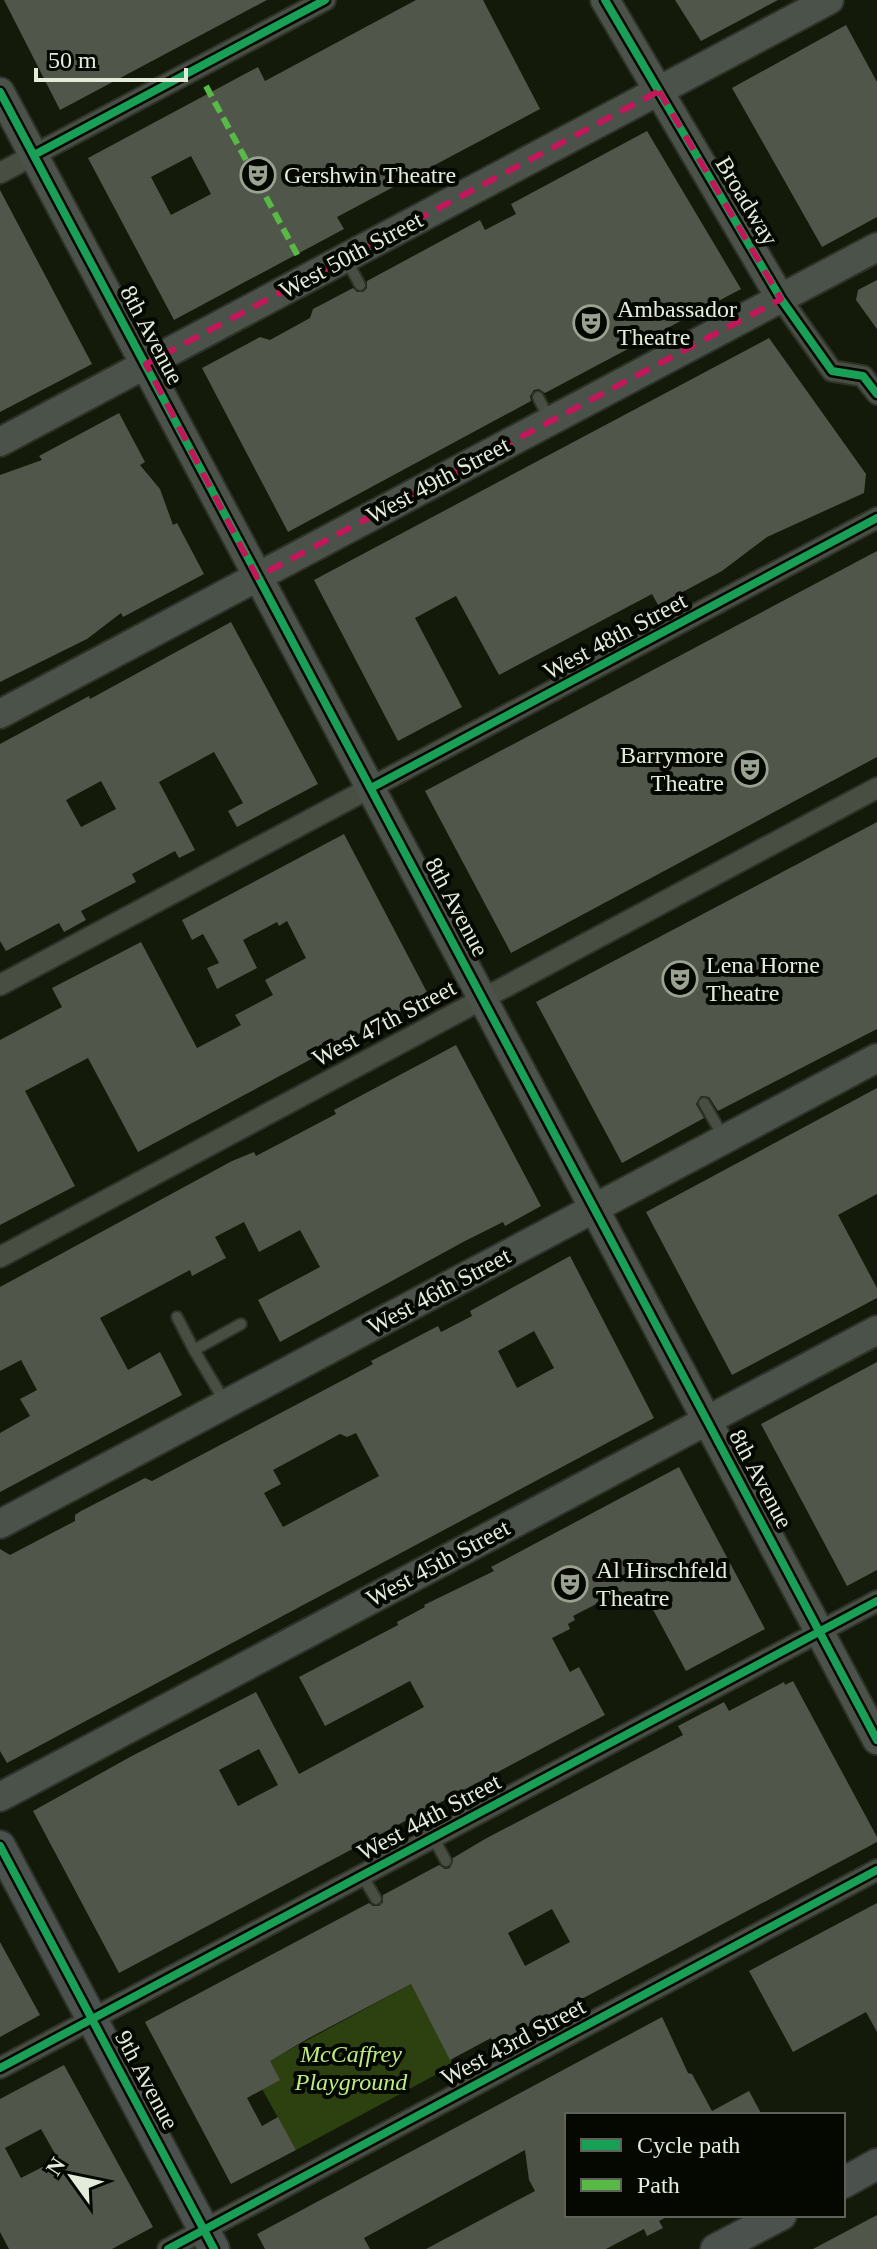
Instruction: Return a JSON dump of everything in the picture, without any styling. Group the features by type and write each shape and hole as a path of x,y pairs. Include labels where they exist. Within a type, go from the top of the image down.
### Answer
{"main road":[{"name":"Broadway","path":"605,0 781,299"},
{"name":"West 50th Street","path":"0,442 829,0"},
{"name":"8th Avenue","path":"0,92 877,1740"},
{"name":"West 49th Street","path":"0,714 257,577 544,409 781,299 877,247"},
{"name":"West 46th Street","path":"0,1524 877,1058"},
{"name":"West 45th Street","path":"0,1797 877,1330"},
{"name":"9th Avenue","path":"0,1846 209,2239"},
{"path":"845,2182 877,2164"},
{"path":"716,2249 777,2217"}],"street":[{"path":"0,173 325,0"},
{"name":"Broadway","path":"781,299 832,371 863,376 877,394"},
{"name":"West 48th Street","path":"0,985 877,518"},
{"name":"West 47th Street","path":"0,1257 877,788"},
{"name":"West 44th Street","path":"0,2068 877,1601"},
{"name":"West 43rd Street","path":"168,2249 209,2239 877,1870"}],"lane":[{"path":"345,258 360,285"},
{"path":"704,1103 725,1140"},
{"path":"177,1317 226,1404"},
{"path":"194,1350 241,1324"},
{"path":"433,1837 446,1861"},
{"path":"362,1875 376,1899"}],"highlighted area":[{"path":"659,91 781,299 257,577 146,364"}],"green space":[{"name":"McCaffrey Playground","path":"411,1984 454,2065 296,2150 262,2089 269,2061"}],"building":[{"path":"4,0 267,0 60,110"},
{"path":"416,0 483,0 540,109 337,217 344,229 174,320 88,158 258,67 265,81","holes":["191,156 211,194 171,215 151,177"]},
{"path":"675,0 778,0 701,41"},
{"path":"846,25 877,82 877,217 822,247 732,88"},
{"path":"647,131 741,289 545,393 534,390 531,401 288,532 202,368 260,337 270,340 310,318 313,309 353,288 363,292 367,281 480,220 485,230 516,214 511,204"},
{"path":"0,190 92,364 0,412"},
{"path":"877,280 877,329 856,300 858,290"},
{"path":"769,338 866,474 864,493 767,537 722,571 658,605 652,594 499,675 456,596 415,618 462,707 398,741 314,580"},
{"path":"119,413 145,462 140,465 160,489 173,525 177,523 204,574 123,617 121,613 87,639 0,682 0,475 42,460 39,456"},
{"path":"877,551 877,757 511,953 425,791"},
{"path":"231,622 318,784 237,827 228,811 243,803 214,752 159,782 195,850 179,858 175,851 132,874 136,882 81,911 86,920 64,932 59,923 6,951 0,941 0,744 89,696 90,699","holes":["101,781 116,809 81,827 66,800"]},
{"path":"877,822 877,1029 718,1111 709,1097 701,1096 696,1104 704,1118 622,1163 536,1002"},
{"path":"344,834 429,996 138,1152 88,1058 25,1091 75,1186 0,1225 0,1040 62,1007 52,988 141,942 197,1048 241,1025 235,1015 273,995 265,980 306,958 287,921 279,926 277,922 243,940 257,968 217,989 207,968 219,963 203,934 192,940 182,920"},
{"path":"456,1045 541,1206 505,1226 503,1222 465,1241 280,1342 258,1300 320,1267 300,1230 259,1252 244,1222 215,1237 226,1258 192,1276 190,1270 100,1318 128,1370 160,1352 182,1395 0,1492 0,1433 30,1416 20,1399 37,1390 21,1360 0,1371 0,1287 232,1161 254,1152 256,1156 336,1114 334,1110"},
{"path":"877,1088 877,1194 838,1215 877,1288 877,1298 732,1375 646,1212"},
{"path":"570,1256 654,1418 7,1763 0,1751 0,1549 10,1555 75,1521 75,1515 81,1511 145,1478 152,1481 373,1364 371,1361 438,1326 441,1332 472,1316 470,1311","holes":["534,1331 554,1368 517,1388 498,1351","356,1433 379,1476 283,1527 264,1493 281,1484 273,1470 340,1434 347,1437"]},
{"path":"877,1362 877,1570 847,1586 761,1424"},
{"path":"679,1467 765,1629 686,1671 643,1591 611,1608 606,1599 573,1616 575,1620 568,1624 570,1629 552,1638 570,1672 579,1667 605,1715 119,1973 33,1811 256,1692 299,1774 424,1707 410,1681 325,1726 299,1677 398,1625 397,1622 424,1605 494,1571 491,1567","holes":["259,1749 278,1785 238,1806 219,1770"]},
{"path":"793,1681 877,1842 494,2044 491,2038 450,2060 411,1984 309,2038 270,2061 280,2080 247,2098 262,2126 278,2117 296,2150 231,2184 145,2022 369,1903 379,1906 383,1895 439,1865 450,1868 453,1858 485,1839 683,1735 678,1726 724,1702 729,1711 784,1682 785,1685","holes":["552,1909 570,1942 525,1966 508,1933"]},
{"path":"877,1903 877,2032 866,2012 793,2052 749,1971"},
{"path":"0,1942 40,2015 0,2037"},
{"path":"662,2017 688,2073 692,2074 712,2111 749,2091 761,2113 565,2113 565,2217 666,2217 659,2221 663,2228 647,2236 644,2229 606,2249 426,2249 535,2191 529,2180 525,2150 364,2238 370,2249 265,2249 257,2234"},
{"path":"64,2065 153,2227 112,2249 9,2249 0,2232 0,2099","holes":["41,2129 58,2159 21,2178 5,2148"]},
{"path":"877,2215 877,2249 813,2249"}],"marked path":[{"path":"206,86 298,256"}],"cycle path":[{"path":"34,155 325,0"},
{"path":"605,0 781,299 832,371 863,376 877,394"},
{"path":"0,92 877,1740"},
{"path":"371,788 877,518"},
{"path":"0,2068 877,1601"},
{"path":"0,1846 214,2249"},
{"path":"168,2249 877,1870"}],"place":[{"name":"Gershwin Theatre","path":"258,175"},
{"name":"Ambassador Theatre","path":"591,323"},
{"name":"Barrymore Theatre","path":"750,769"},
{"name":"Lena Horne Theatre","path":"680,979"},
{"name":"Al Hirschfeld Theatre","path":"570,1584"}]}
